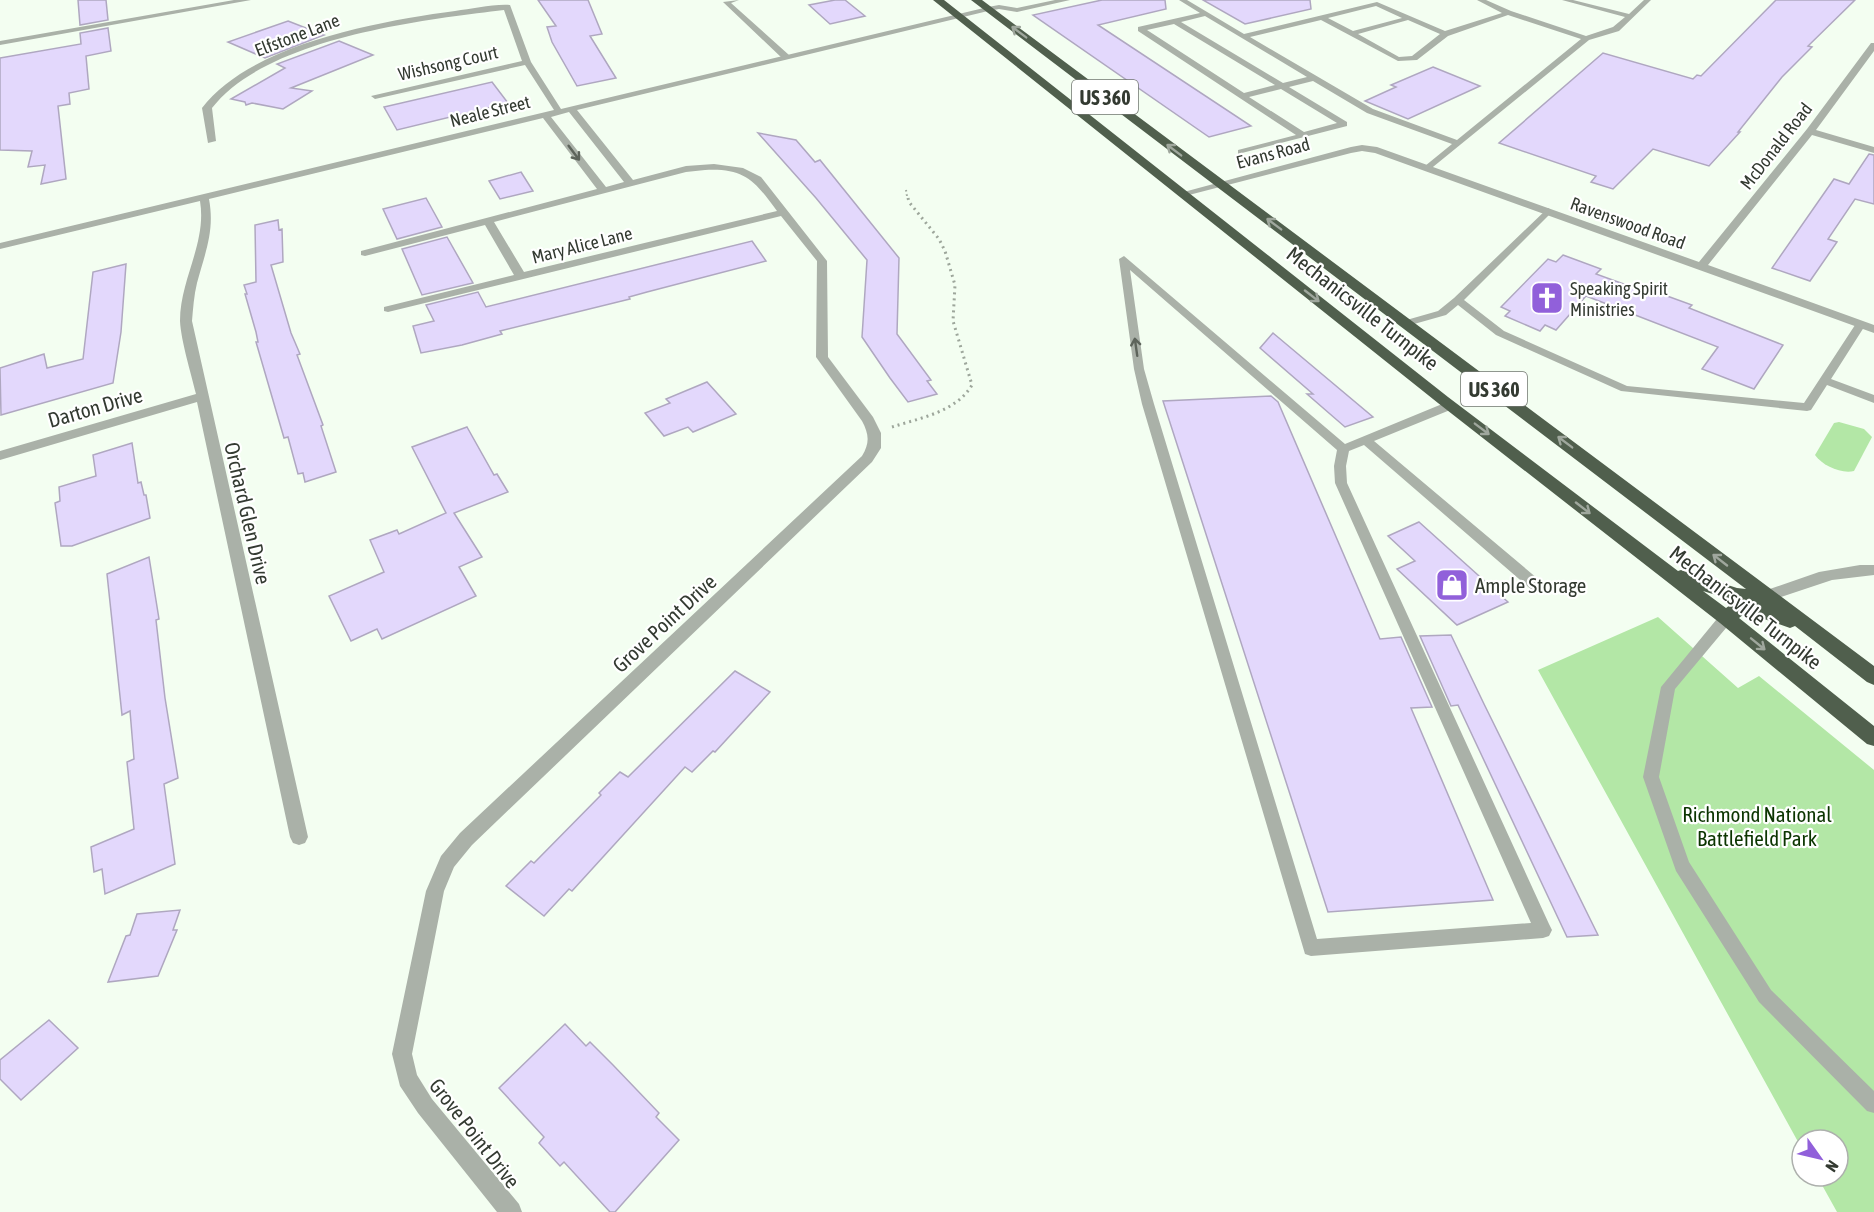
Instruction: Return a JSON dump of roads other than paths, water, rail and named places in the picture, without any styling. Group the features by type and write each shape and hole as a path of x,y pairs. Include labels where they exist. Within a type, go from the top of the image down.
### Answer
{"highway":[{"name":"Mechanicsville Turnpike","path":"938,0 1450,405 1726,618 1874,738"},
{"name":"Mechanicsville Turnpike","path":"976,0 994,8 1221,184 1685,532 1874,677"},
{"path":"1663,570 1737,595 1766,596"},
{"path":"1726,618 1740,607 1752,608 1811,630"}],"street":[{"path":"0,43 165,11 247,0"},
{"path":"994,8 1013,0"},
{"path":"994,8 1017,10 1066,0"},
{"name":"Elfstone Lane","path":"211,141 207,108 215,96 228,84 291,52 364,28 505,4 527,62 559,111"},
{"name":"Neale Street","path":"0,246 994,8"},
{"name":"McDonald Road","path":"1701,267 1810,131 1874,45"},
{"name":"Wishsong Court","path":"375,96 527,62"},
{"path":"571,109 630,183"},
{"path":"545,115 603,190"},
{"path":"1810,131 1874,150"},
{"name":"Evans Road","path":"1185,194 1352,150 1371,149"},
{"name":"Ravenswood Road","path":"1371,149 1874,329"},
{"path":"365,253 630,183 686,169 713,165 730,166 758,179 784,212"},
{"name":"Orchard Glen Drive","path":"204,197 207,214 202,254 191,284 186,321 200,397 299,837"},
{"name":"Mary Alice Lane","path":"388,309 784,212"},
{"name":"Grove Point Drive","path":"511,1212 425,1106 407,1079 402,1054 435,891 447,862 466,838 867,459 874,448 875,433 868,420 822,357 822,261 784,212"},
{"path":"487,220 521,277"},
{"name":"Darton Drive","path":"0,456 200,397"},
{"path":"1766,596 1822,575 1852,570 1874,570"}],"lane":[{"path":"736,0 726,2 786,57"},
{"path":"1182,0 1370,111 1457,143"},
{"path":"1480,0 1509,13 1586,38"},
{"path":"1565,0 1630,16"},
{"path":"1428,168 1586,38 1616,29 1648,0"},
{"path":"1244,36 1377,4 1445,34"},
{"path":"1321,17 1398,59 1414,58 1445,34 1509,13"},
{"path":"1206,14 1141,29 1302,135"},
{"path":"1352,34 1409,18"},
{"path":"1175,21 1344,124 1241,152"},
{"path":"1243,96 1314,78"},
{"path":"1407,323 1442,313 1548,211"},
{"path":"1124,259 1343,449 1340,466 1341,483 1543,930 1311,948 1148,404 1139,369 1124,259"},
{"path":"1458,300 1500,333 1625,389 1807,406 1861,324"},
{"path":"1824,380 1874,399"},
{"path":"1343,449 1450,405"},
{"path":"1365,440 1539,588"},
{"path":"1726,618 1668,687 1650,777 1682,867 1765,996 1874,1104"}],"place":[{"name":"Speaking Spirit Ministries","path":"1547,298"},
{"name":"Ample Storage","path":"1452,585"}],"park label":[{"name":"Richmond National Battlefield Park","path":"1757,826"}]}
